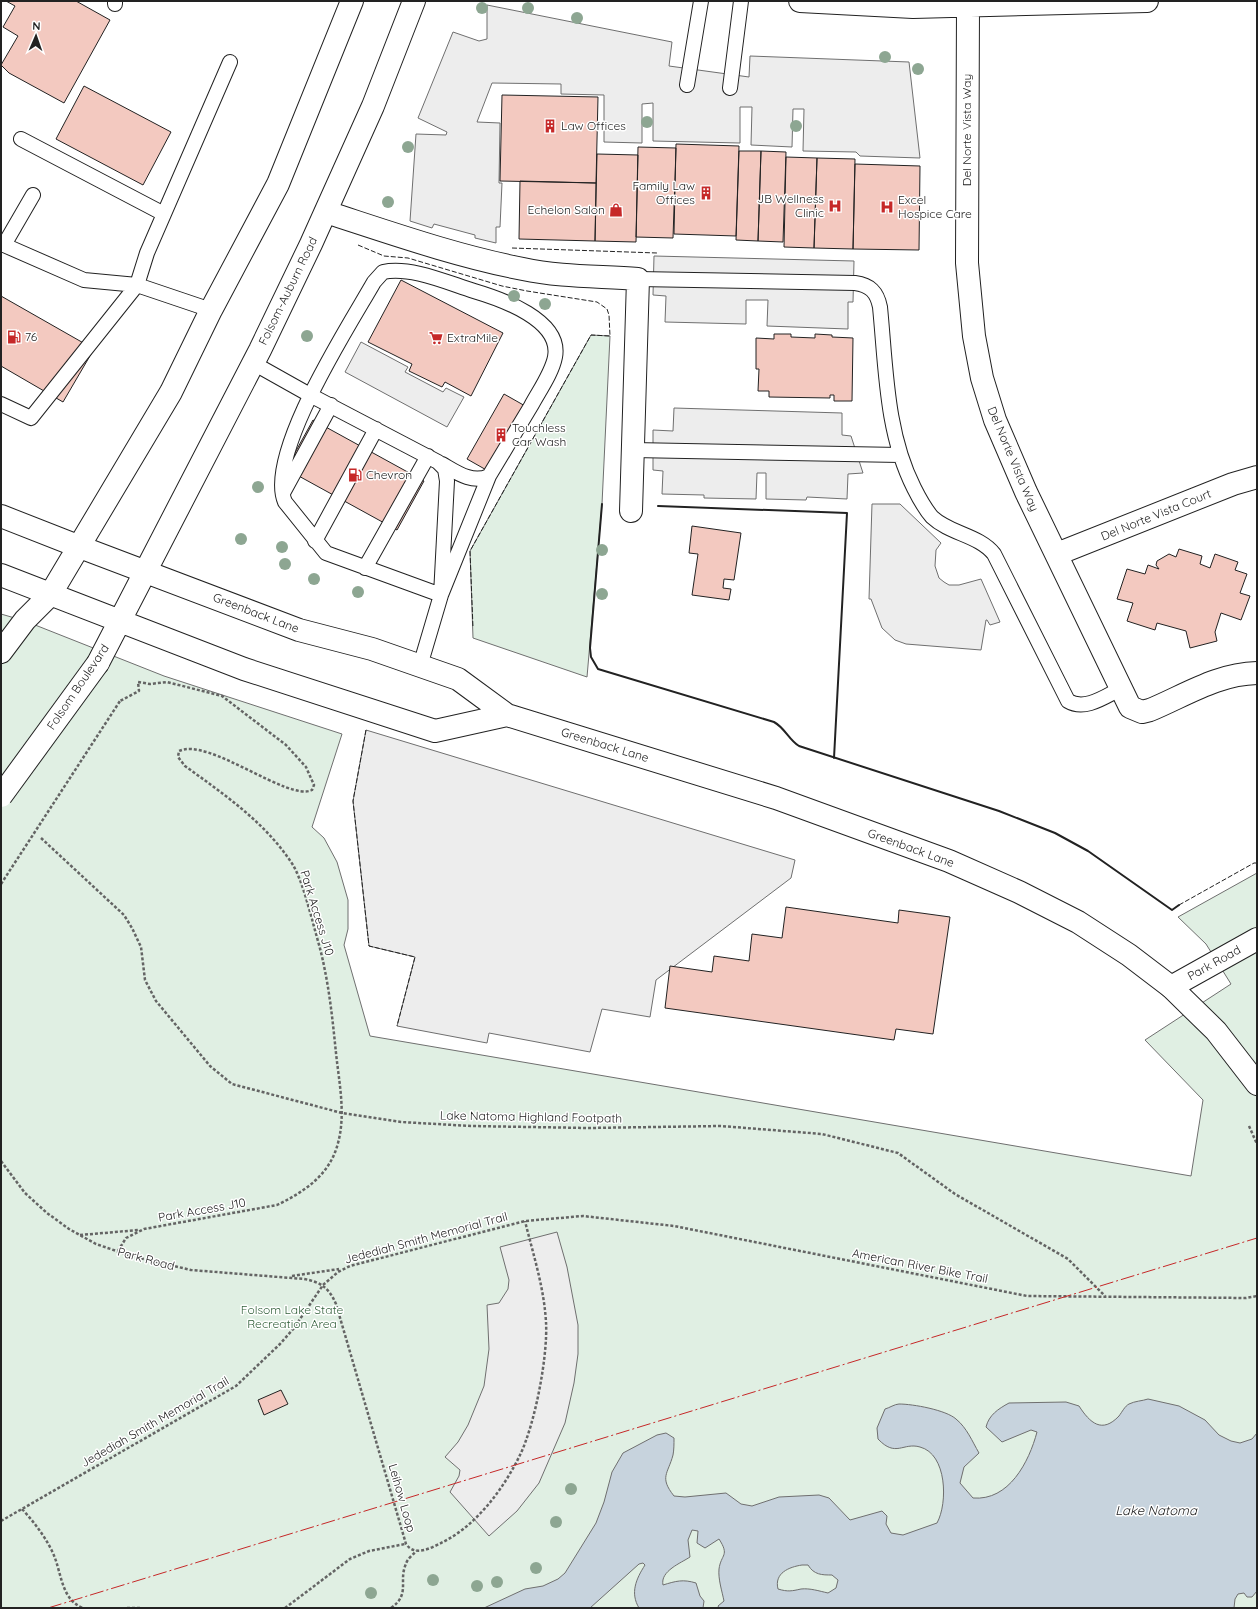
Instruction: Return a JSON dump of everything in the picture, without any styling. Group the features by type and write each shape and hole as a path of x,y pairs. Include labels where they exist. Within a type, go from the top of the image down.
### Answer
{"main road":[{"path":"1,652 25,620 50,595 80,548 171,392 211,310 278,184 352,1"},
{"name":"Folsom-Auburn Road","path":"143,572 253,362 326,212 373,106 414,1"},
{"path":"800,1 913,7 968,7 1147,1"},
{"name":"Del Norte Vista Way","path":"968,7 967,263 974,336 982,378 995,420 1026,492 1128,705 1142,712 1168,703 1216,680 1232,676 1257,673"},
{"path":"326,212 448,251 523,269 550,274 638,279 631,510"},
{"name":"Del Norte Vista Court","path":"1056,554 1233,484 1257,477"},
{"name":"Greenback Lane","path":"1,516 80,548 299,630 372,649 458,679 508,715 776,798 949,862 1019,892 1078,922 1129,955 1171,987 1216,1031 1257,1084"},
{"name":"Folsom Boulevard","path":"1,796 98,663 120,622 143,572"},
{"name":"Greenback Lane","path":"1,575 244,669 435,731 508,715"},
{"name":"Park Road","path":"1171,987 1257,940"}],"lane":[{"path":"687,85 701,1"},
{"path":"730,88 741,1"},
{"path":"1,404 31,418 137,285 147,253 230,62"},
{"path":"21,139 164,214"},
{"path":"33,195 3,246 84,280 137,285 211,310"},
{"path":"420,666 441,596 489,476 538,393 555,355 553,342 542,323 518,308 481,294 403,270 384,272 374,282 310,395 289,442 282,481 282,495 285,502 322,550 330,555 441,596"},
{"path":"638,279 856,283 868,287 876,295 880,307 890,407 900,455 919,497 931,516 942,525 983,545 994,554 1068,701 1077,705 1085,705 1120,689"},
{"path":"253,362 310,395 468,478 477,480 489,476"},
{"path":"282,495 331,405"},
{"path":"315,541 376,429"},
{"path":"633,450 900,455"},
{"path":"365,568 428,456"},
{"path":"441,596 447,481 442,464"}],"path":[{"name":"Park Access J10","path":"1,884 120,701 139,691 138,682 150,684 167,682 222,696 286,745 306,767 314,785 312,790 307,793 291,789 206,752 186,748 180,751 178,757 185,766 240,807 261,826 279,845 294,867 307,902 324,967 342,1113 338,1144 329,1165 315,1182 294,1197 277,1205 144,1229 126,1238 118,1251"},
{"name":"Lake Natoma Highland Footpath","path":"41,838 124,915 141,947 145,980 156,1001 210,1066 232,1084 342,1113 401,1122 471,1126 588,1128 721,1126 822,1134 898,1153 955,1194 1068,1259 1105,1296"},
{"path":"1249,1126 1257,1144"},
{"name":"Park Road","path":"1,1161 25,1192 41,1208 80,1235 96,1244 191,1270 304,1279 323,1285"},
{"name":"American River Bike Trail","path":"583,1216 674,1226 819,1256 1027,1296 1246,1298 1257,1296"},
{"name":"Jedediah Smith Memorial Trail","path":"1,1521 236,1386 280,1344 294,1328 323,1285 343,1269 525,1221 583,1216"},
{"path":"391,1608 399,1602 403,1593 406,1563 416,1551 429,1549 446,1541 462,1530 482,1511 502,1486 520,1454 534,1411 544,1354 546,1331 544,1301 525,1221"},
{"path":"80,1235 144,1229"},
{"path":"286,1277 343,1269"},
{"name":"Leihow Loop","path":"323,1285 330,1292 336,1304 406,1544 409,1549 416,1551"},
{"path":"22,1509 44,1536 57,1562 67,1594 74,1604 83,1608"},
{"path":"285,1608 350,1559 369,1551 406,1544"},
{"path":"127,1608 142,1608"}],"green space":[{"path":"591,335 610,336 602,504 587,677 473,638 470,551"},
{"name":"Folsom Lake State Recreation Area","path":"1,614 25,621 164,676 342,734 312,827 324,838 337,862 348,900 348,929 344,945 370,1036 1191,1176 1203,1100 1145,1040 1231,984 1206,944 1178,917 1257,873 1257,1608 1,1608"}],"shaded area":[{"path":"487,5 672,42 669,66 749,77 750,56 909,62 920,158 860,156 856,152 803,151 804,109 793,109 792,147 751,145 752,107 740,107 740,143 653,141 653,103 642,104 642,143 604,142 604,95 561,94 561,84 492,83 477,122 500,123 499,183 502,183 500,227 496,227 496,243 475,238 475,235 434,224 432,228 410,221 416,134 446,135 447,132 418,118 453,32 479,41 487,39"},
{"path":"654,256 854,261 853,302 848,302 848,329 767,326 768,300 746,300 746,324 665,322 666,296 653,295"},
{"path":"361,342 408,367 405,372 443,392 446,388 464,397 447,427 345,372"},
{"path":"674,408 842,413 842,435 851,436 863,473 848,474 847,499 807,497 806,500 766,499 766,473 757,473 756,499 704,498 704,495 662,494 663,471 653,470 653,430 673,431"},
{"path":"872,504 900,504 941,543 936,550 935,566 939,578 944,582 949,585 959,585 981,579 1000,622 990,625 986,620 981,650 906,644 895,640 882,628 871,599 869,599"},
{"path":"366,730 795,860 791,878 656,980 650,1017 602,1009 590,1052 489,1033 487,1043 397,1026 415,957 369,946 353,801"},
{"path":"557,1232 567,1267 578,1325 578,1354 574,1383 565,1423 539,1483 517,1511 489,1536 450,1492 459,1476 460,1470 445,1457 458,1442 468,1425 484,1386 489,1349 487,1305 499,1303 508,1289 509,1280 500,1247"}],"water":[{"name":"Lake Natoma","path":"1148,1399 1179,1406 1205,1420 1219,1435 1231,1441 1240,1443 1252,1439 1257,1433 1257,1591 1252,1597 1247,1597 1244,1593 1238,1594 1235,1599 1234,1608 719,1608 718,1606 724,1601 719,1569 724,1555 724,1549 719,1539 705,1548 697,1543 698,1531 692,1530 688,1540 690,1557 668,1572 663,1580 663,1585 680,1581 696,1583 700,1596 704,1601 703,1608 639,1608 635,1597 635,1586 645,1565 643,1563 639,1564 590,1608 484,1608 525,1589 543,1586 558,1579 565,1573 596,1523 604,1502 612,1472 623,1453 657,1435 666,1433 674,1438 673,1455 667,1471 666,1480 669,1490 674,1496 685,1497 726,1493 741,1504 752,1506 779,1497 819,1495 829,1498 850,1520 882,1511 887,1516 886,1524 891,1533 903,1535 937,1523 943,1504 943,1480 936,1459 929,1451 914,1446 895,1449 890,1448 878,1439 877,1428 885,1409 899,1404 921,1406 945,1413 956,1419 963,1426 979,1453 964,1467 960,1483 973,1498 986,1497 997,1493 1007,1486 1023,1467 1033,1444 1037,1432 1031,1430 1002,1442 986,1427 989,1419 1005,1405 1009,1403 1066,1402 1079,1406 1092,1421 1102,1425 1113,1421 1129,1404","holes":["808,1565 816,1573 832,1575 838,1580 836,1588 828,1593 808,1589 790,1591 778,1589 777,1583 780,1575 788,1569"]}],"building":[{"path":"6,1 76,1 110,20 64,103 9,73 1,65 18,36 3,27 15,6"},
{"path":"84,86 171,132 143,185 56,139"},
{"name":"Law Offices","path":"502,95 598,97 596,183 500,181"},
{"name":"Family Law Offices","path":"676,144 739,146 736,236 674,234"},
{"path":"638,147 676,148 673,238 636,237"},
{"path":"739,151 761,151 758,241 736,240"},
{"path":"761,151 786,152 783,242 758,241"},
{"name":"Echelon Salon","path":"597,154 638,155 636,242 595,241"},
{"path":"786,157 817,158 814,248 784,247"},
{"name":"JB Wellness Clinic","path":"817,158 855,159 853,249 814,248"},
{"name":"Excel Hospice Care","path":"855,164 920,166 919,250 853,249"},
{"path":"520,181 596,183 595,241 519,239"},
{"name":"ExtraMile","path":"401,280 503,333 471,396 445,382 442,387 409,371 412,364 368,342"},
{"path":"1,296 94,349 63,402 1,366"},
{"path":"774,334 791,334 791,337 815,338 815,334 832,335 832,337 853,338 852,401 834,401 834,395 830,395 830,398 769,397 769,391 758,391 759,369 756,369 756,338 774,339"},
{"name":"Touchless Car Wash","path":"504,394 534,411 497,476 467,459"},
{"name":"Chevron","path":"313,420 424,481 397,530 286,469"},
{"path":"692,526 741,533 734,580 724,579 723,588 731,589 729,600 692,595 698,554 689,553"},
{"path":"1179,549 1202,556 1200,564 1210,568 1215,554 1238,562 1235,570 1247,574 1240,593 1250,596 1241,620 1221,613 1215,632 1217,641 1190,648 1186,631 1157,623 1155,630 1127,621 1133,603 1117,599 1127,569 1145,574 1148,565 1159,569 1156,565 1157,561 1169,554 1176,557"},
{"path":"786,907 898,923 899,910 950,917 933,1034 896,1029 894,1040 665,1008 670,966 712,972 714,956 749,961 752,934 782,938"},
{"path":"281,1390 288,1404 264,1415 258,1400"}],"fence":[{"path":"358,245 384,256 408,258 502,286 597,302 607,309 609,315 610,336 591,335 470,551 473,628"},
{"path":"512,248 657,253"},
{"path":"366,730 353,801 369,946 415,957 397,1026"},
{"path":"1179,905 1254,863 1257,863"}],"wall":[{"path":"602,504 590,648 591,657 598,669 774,722 781,727 792,741 799,746 999,811 1055,833 1088,851 1172,910 1179,905"},
{"path":"658,506 847,513 834,758"}],"power":[{"path":"48,1608 1257,1238"}],"place":[{"name":"Law Offices","path":"550,126"},
{"name":"Family Law Offices","path":"706,193"},
{"name":"JB Wellness Clinic","path":"835,206"},
{"name":"Excel Hospice Care","path":"887,207"},
{"name":"Echelon Salon","path":"616,210"},
{"name":"76","path":"14,337"},
{"name":"ExtraMile","path":"436,338"},
{"name":"Touchless Car Wash","path":"501,435"},
{"name":"Chevron","path":"355,475"}]}
